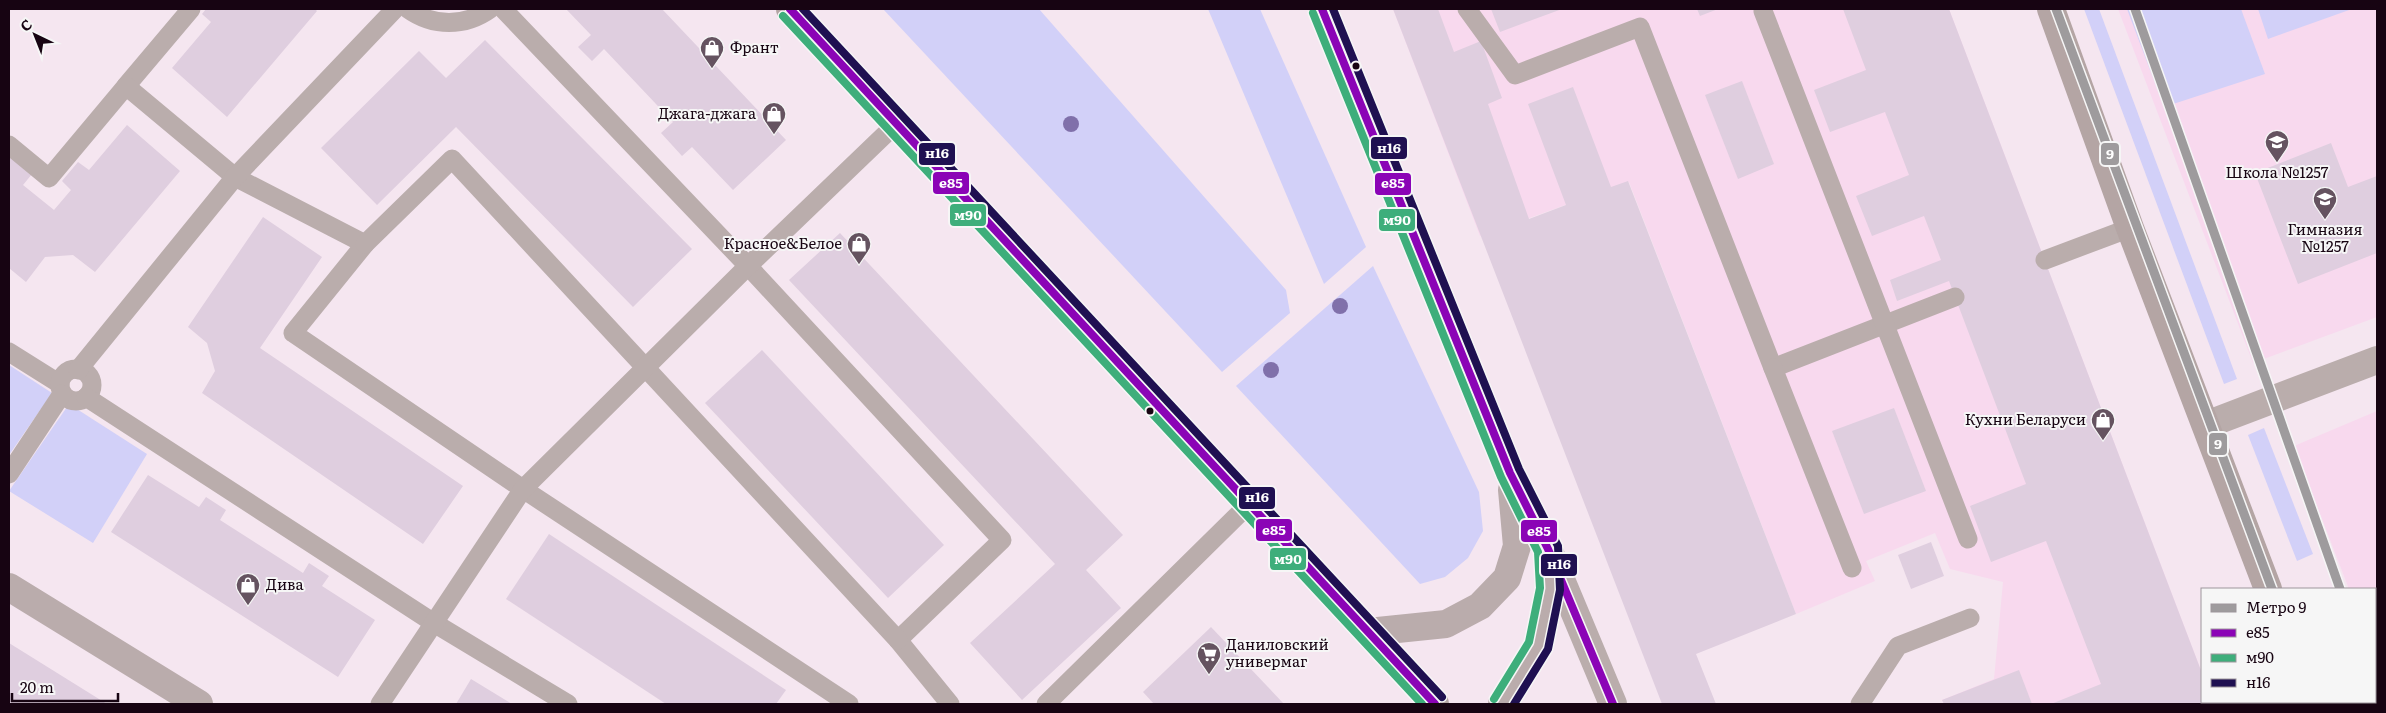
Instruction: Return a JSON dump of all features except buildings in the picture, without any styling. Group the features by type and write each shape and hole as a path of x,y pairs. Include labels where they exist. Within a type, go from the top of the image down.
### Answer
{"main road":[{"path":"790,9 1435,704"},
{"path":"2051,9 2130,228 2268,588"}],"street":[{"path":"1322,9 1510,473 1548,549 1613,704"},
{"path":"2206,425 2377,360"},
{"path":"1368,632 1446,624 1480,606 1507,578 1517,546 1510,473"},
{"path":"1502,704 1538,646 1550,589 1548,549"},
{"path":"9,587 198,704"}],"lane":[{"path":"9,145 49,178 191,9"},
{"path":"78,370 235,178 395,9"},
{"path":"408,9 418,16 439,23 460,22 480,16 490,9"},
{"path":"503,9 748,266 1002,540 898,640"},
{"path":"1468,9 1515,75 1640,27 1852,568"},
{"path":"1763,11 1968,539"},
{"path":"126,86 235,178 365,244"},
{"path":"380,704 522,489 748,266 897,123"},
{"path":"849,704 522,489 293,333 365,244 452,159 898,640 950,704"},
{"path":"2045,260 2130,228"},
{"path":"1773,368 1955,297"},
{"path":"9,352 61,389 70,400 86,398 92,388 87,374 78,370 68,371 61,389 9,474"},
{"path":"86,398 434,623 568,704"},
{"path":"1046,704 1250,504"},
{"path":"1860,704 1898,646 1970,618"}],"shaded area":[{"path":"883,9 1039,9 1286,290 1290,313 1222,372"},
{"path":"1208,9 1260,9 1366,247 1324,284"},
{"path":"1393,9 1949,9 2201,670 2201,703 2214,704 1944,704 1942,700 1994,679 2003,582 1950,569 1935,533 1866,561 1875,581 1796,614 1629,182 1480,236"},
{"path":"2084,9 2099,9 2237,379 2224,384"},
{"name":"Школа №1257","path":"2118,9 2377,9 2377,317 2253,363"},
{"path":"2127,9 2241,9 2265,74 2164,107"},
{"path":"2258,9 2352,9 2268,39"},
{"path":"1373,266 1479,492 1483,531 1468,558 1445,577 1420,584 1236,386"},
{"path":"9,365 52,393 9,455"},
{"path":"69,404 147,454 93,543 9,491"},
{"path":"2377,411 2377,664 2376,588 2349,588 2294,446"},
{"path":"2264,428 2313,554 2297,561 2248,435"}],"metro line":[{"name":"9","path":"2056,9 2272,588"},
{"name":"9","path":"2135,9 2340,588"}],"transit line":[{"name":"е85","path":"790,9 1435,704"},
{"name":"н16","path":"803,9 1442,697"},
{"name":"е85","path":"1322,9 1510,473 1548,549 1613,704"},
{"name":"н16","path":"1333,9 1519,469 1558,546 1560,590 1548,649 1514,704"},
{"name":"м90","path":"1313,13 1501,477 1538,552 1540,588 1529,642 1494,699"},
{"name":"м90","path":"783,16 1422,704"}],"place":[{"name":"Франт","path":"712,69"},
{"name":"Джага-джага","path":"774,135"},
{"name":"Школа №1257","path":"2277,163"},
{"name":"Гимназия №1257","path":"2325,220"},
{"name":"Красное&Белое","path":"859,265"},
{"name":"Кухни Беларуси","path":"2103,441"},
{"name":"Дива","path":"248,606"},
{"name":"Даниловский универмаг","path":"1209,675"}]}
